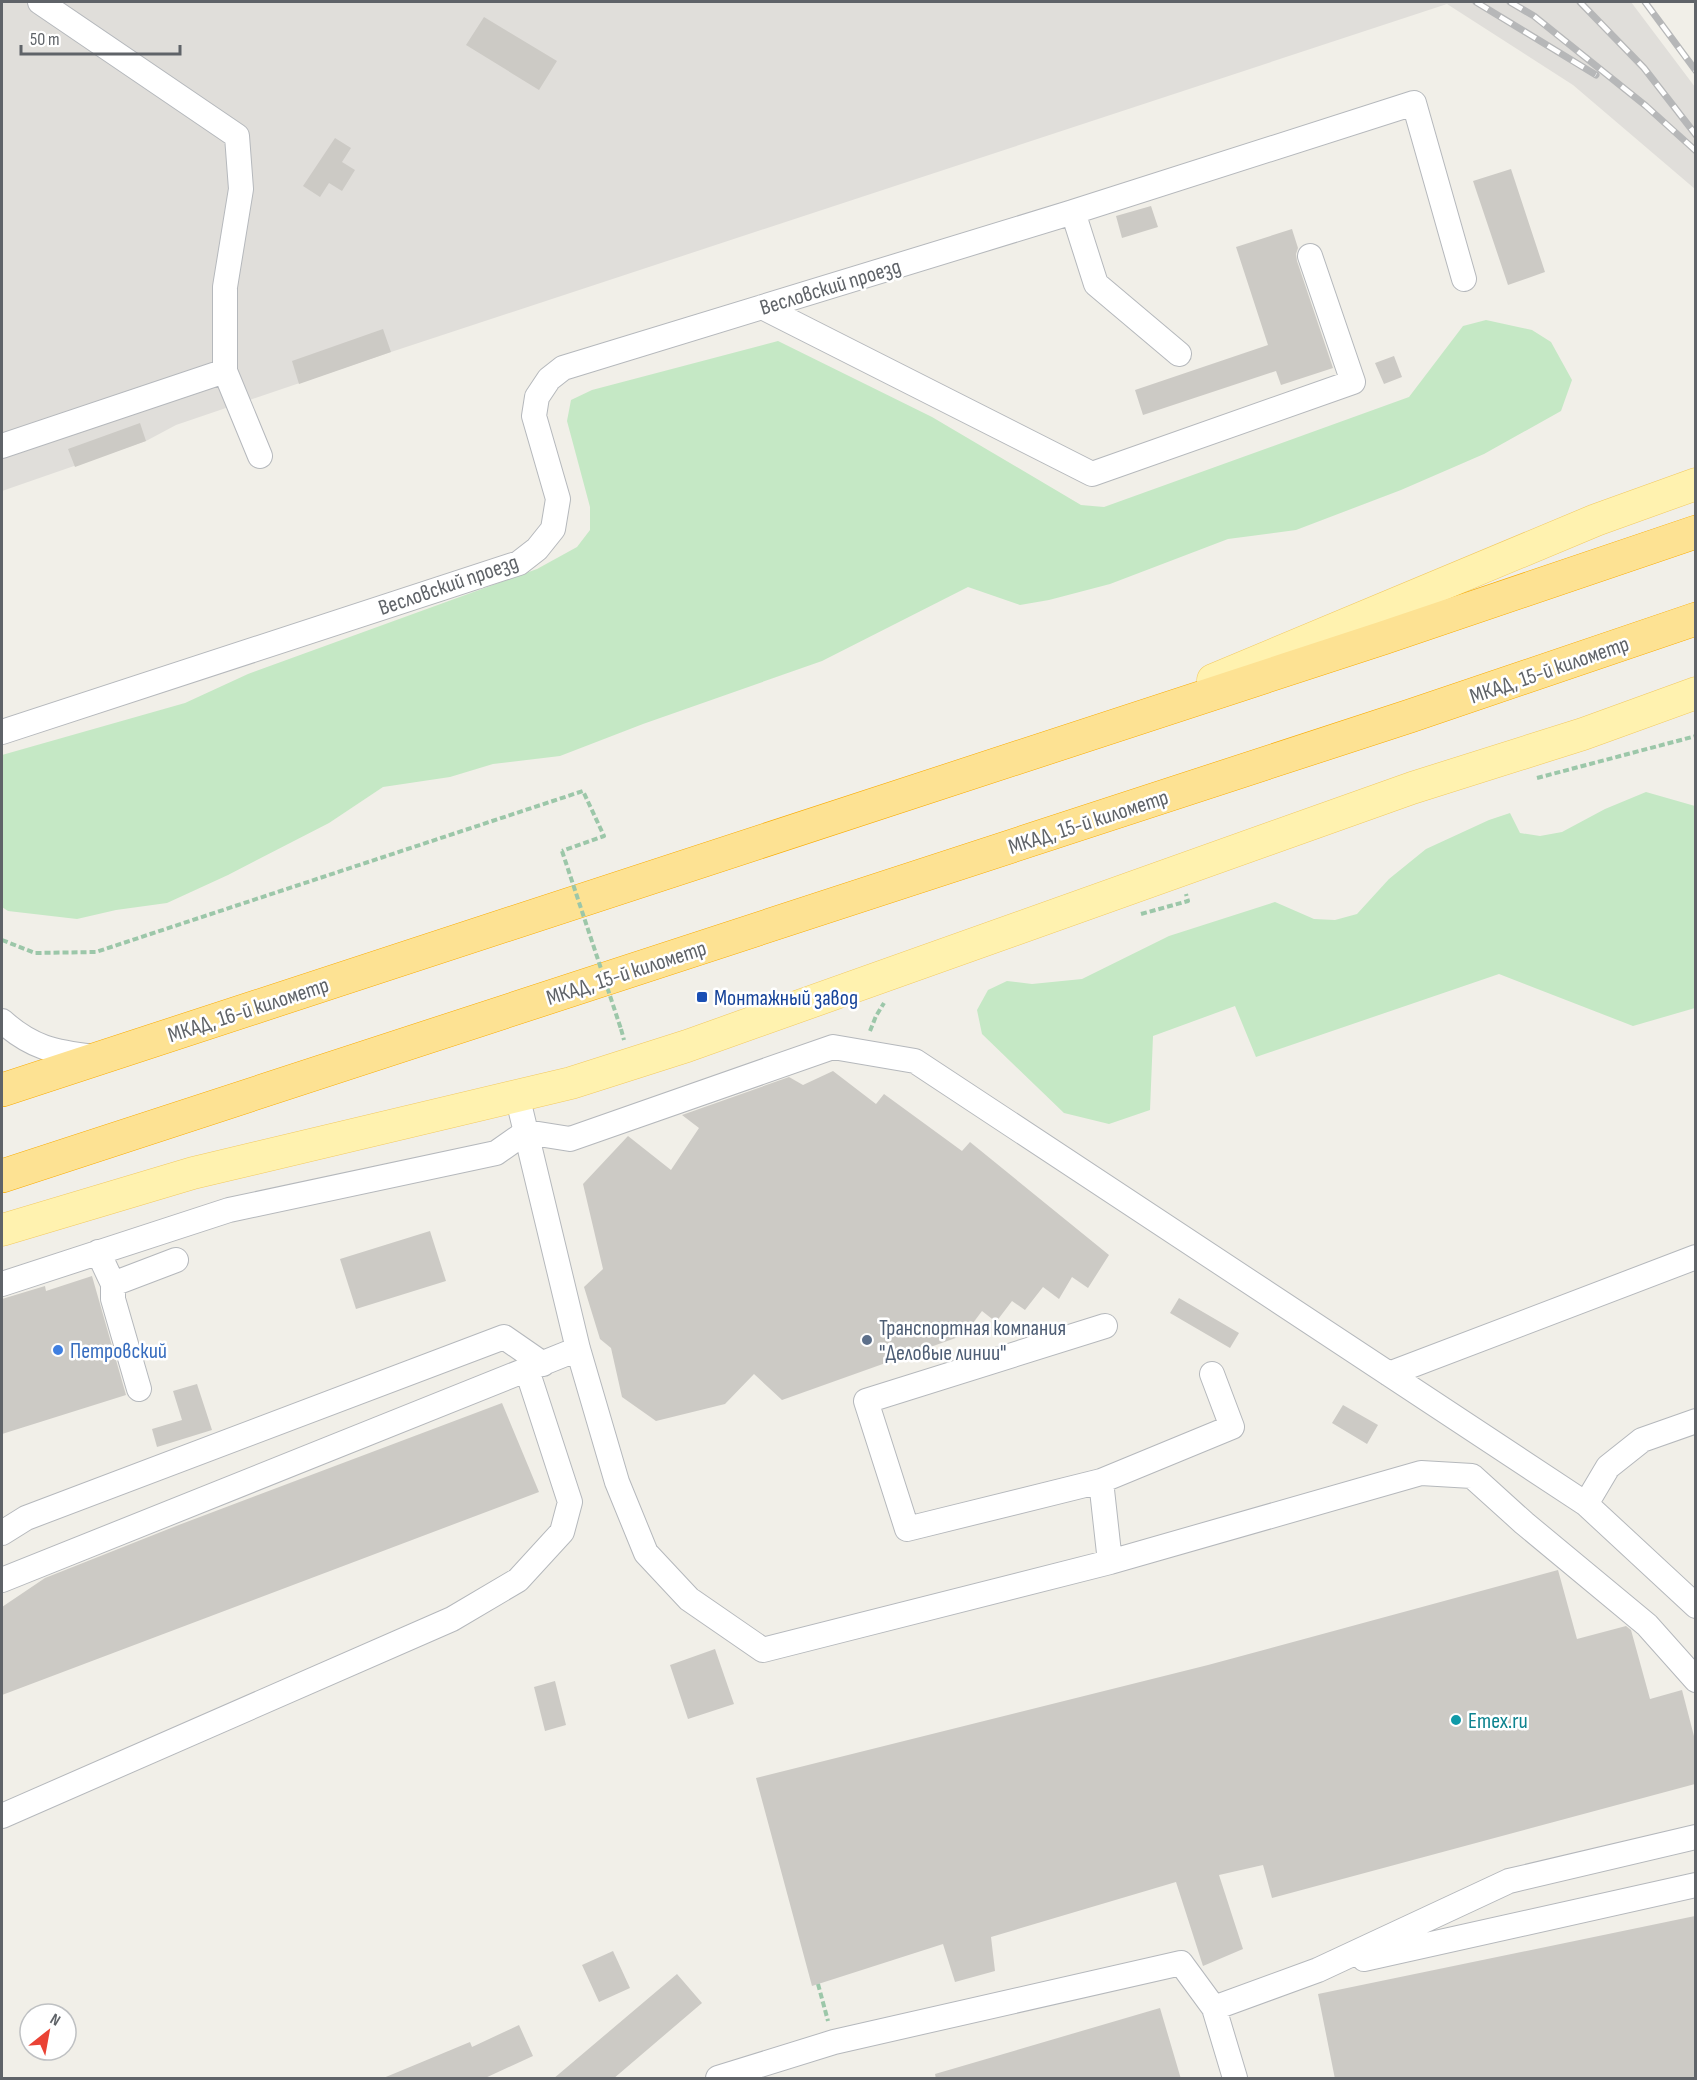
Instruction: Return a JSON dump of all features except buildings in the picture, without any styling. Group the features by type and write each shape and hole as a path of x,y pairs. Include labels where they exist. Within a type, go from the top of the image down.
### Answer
{"highway":[{"path":"1079,737 1383,638 1695,532"},
{"name":"МКАД, 15-й километр","path":"2,1176 1410,716 1695,619"},
{"name":"МКАД, 16-й километр","path":"2,1090 1079,737"}],"main road":[{"path":"1079,737 1596,520 1695,484"},
{"path":"2,1230 193,1173 571,1083 687,1046 1412,788 1583,734 1695,693"}],"street":[{"path":"40,2 237,136 241,189 225,287 225,371 260,456"},
{"name":"Весловский проезд","path":"2,732 519,563 537,549 553,529 558,499 534,416 537,397 549,379 563,368 1073,212 1414,103 1464,279"},
{"path":"1073,212 1096,284 1179,354"},
{"path":"762,307 1092,474 1353,382 1310,256"},
{"path":"2,446 225,371"},
{"path":"2,1021 18,1035 57,1053 99,1057"},
{"path":"2,1284 229,1210 496,1153 526,1132 570,1139 833,1047 915,1061 1586,1504 1695,1606"},
{"path":"516,1095 578,1349 617,1482 646,1554 690,1599 763,1650 1110,1562 1421,1473 1472,1476 1524,1523 1647,1625 1695,1680"},
{"path":"98,1252 113,1284 113,1299 139,1389"},
{"path":"1389,1374 1695,1257"},
{"path":"113,1284 176,1260"},
{"path":"1105,1326 866,1401 907,1529 1101,1481 1232,1427 1212,1374"},
{"path":"2,1533 26,1518 504,1337 535,1367 570,1502 562,1532 518,1580 452,1619 2,1816"},
{"path":"2,1580 578,1349"},
{"path":"1586,1504 1608,1467 1642,1440 1695,1420"},
{"path":"1101,1481 1110,1562"},
{"path":"1214,2008 1318,1970 1509,1881 1695,1837"},
{"path":"1318,1970 1695,1885"},
{"path":"718,2079 834,2042 1181,1964 1214,2008 1235,2079"}],"path":[{"path":"2,940 35,953 96,952 583,790 604,836 562,851 621,1029"},
{"path":"818,1984 829,2023"}],"shaded area":[{"path":"2,2 1631,2 1695,87 1695,189 1573,85 1447,4 391,352 176,425 146,441 2,491"}],"green space":[{"path":"1486,320 1532,330 1551,342 1572,380 1561,411 1484,454 1401,490 1296,530 1228,539 1110,584 1049,600 1020,605 968,587 822,661 560,756 493,764 450,777 383,787 329,823 228,875 167,903 116,910 77,919 8,911 2,907 2,755 185,703 248,674 537,569 577,547 590,530 590,507 567,421 571,400 592,390 778,341 932,417 1081,505 1104,507 1409,397 1463,326"},
{"path":"1646,792 1695,806 1695,1008 1633,1026 1499,974 1256,1057 1235,1006 1153,1036 1150,1110 1109,1124 1064,1113 982,1034 977,1010 988,990 1007,981 1032,984 1082,979 1169,936 1275,902 1314,919 1335,920 1357,914 1389,879 1426,849 1489,820 1510,813 1520,833 1540,836 1562,832 1605,809"}],"railway":[{"path":"1476,2 1596,75"},
{"path":"1510,2 1534,16 1646,106 1696,151"},
{"path":"1580,2 1644,68 1696,135"},
{"path":"1645,2 1696,71"}],"place":[{"name":"Монтажный завод","path":"702,997"},
{"name":"Транспортная компания \"Деловые линии\"","path":"867,1340"},
{"name":"Петровский","path":"58,1350"},
{"name":"Emex.ru","path":"1456,1720"}]}
